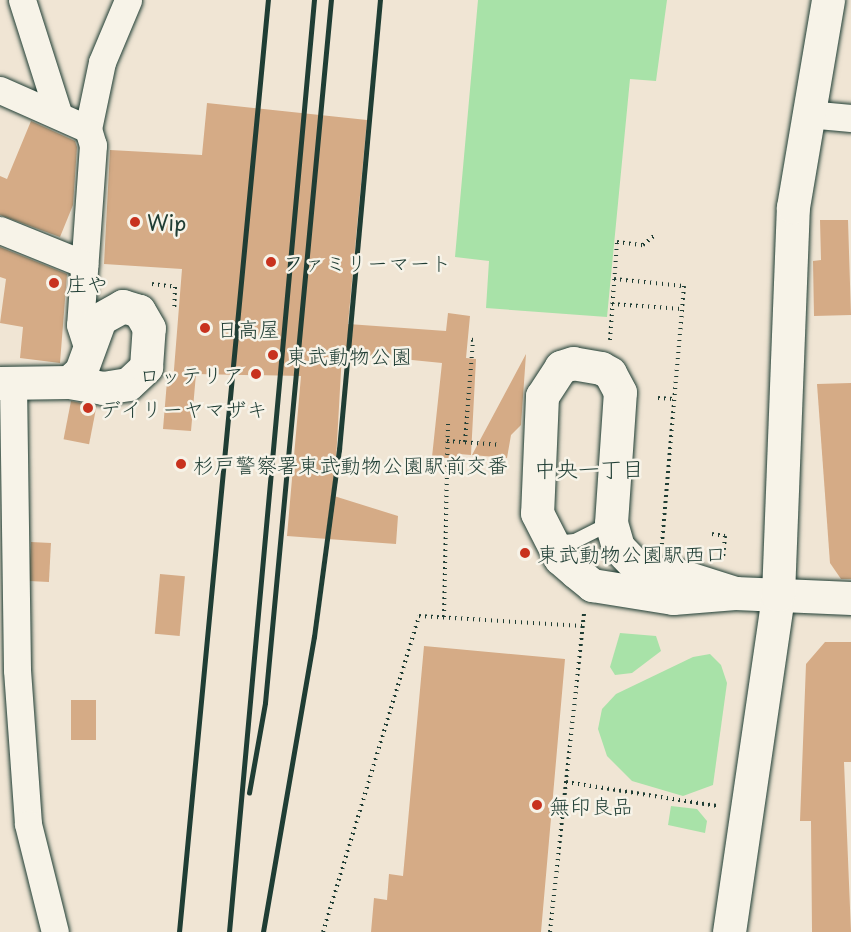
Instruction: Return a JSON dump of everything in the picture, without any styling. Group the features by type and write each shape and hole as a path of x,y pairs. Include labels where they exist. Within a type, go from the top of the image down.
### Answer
{"street":[{"path":"22,0 58,113"},
{"path":"107,369 80,325 93,145 88,129 102,62 128,0"},
{"path":"729,932 778,595 790,239 807,114 828,0"},
{"path":"0,90 58,113 88,129"},
{"path":"807,114 851,118"},
{"path":"0,230 84,270 114,310"},
{"path":"55,932 31,852 17,670 7,383 69,382 103,388 107,369 100,319 114,310 132,306 148,328 146,367 107,369 69,382"},
{"path":"729,578 673,598 592,585 552,543 537,513 542,396 548,380 573,363 610,373 620,392 611,523 618,547 642,572 685,577 729,578 778,595 851,598"}],"lane":[{"path":"552,543 575,541 611,523"}],"path":[{"path":"610,340 617,242 643,245 655,235"},
{"path":"614,279 684,286 662,545"},
{"path":"612,304 682,309"},
{"path":"465,442 473,340 468,339"},
{"path":"658,398 674,399"},
{"path":"444,616 448,423"},
{"path":"447,441 501,445"},
{"path":"712,534 725,536 729,578"},
{"path":"550,932 585,609"},
{"path":"323,932 418,616 583,626"},
{"path":"566,782 718,806"}],"green space":[{"path":"478,0 667,0 656,81 630,79 607,317 486,308 489,261 455,257"},
{"path":"620,633 656,636 661,651 632,673 615,675 610,667"},
{"path":"710,654 721,665 727,683 713,785 683,796 632,781 607,756 598,729 602,709 616,694 693,657"},
{"path":"671,806 697,809 707,821 705,833 668,825"}],"building":[{"path":"207,103 367,120 348,324 446,331 448,313 470,316 466,358 476,359 471,455 459,454 459,459 432,457 442,363 342,353 334,496 398,516 396,544 287,536 301,376 196,374 191,431 163,429 167,381 173,382 182,269 104,264 110,150 202,155"},
{"path":"31,121 75,141 77,147 73,205 60,237 0,215 0,176 7,179"},
{"path":"820,220 848,220 851,315 814,316 813,261 821,260"},
{"path":"0,247 67,274 60,363 20,358 23,327 0,323 6,279 0,277"},
{"path":"526,354 521,425 511,435 507,458 472,455"},
{"path":"851,383 851,579 841,579 830,563 817,384"},
{"path":"71,401 97,406 89,444 64,439"},
{"path":"31,542 51,543 49,582 29,581"},
{"path":"160,574 185,576 180,636 155,634"},
{"path":"825,642 851,642 851,762 844,762 851,932 812,932 811,821 800,821 806,664"},
{"path":"424,646 565,659 541,932 371,932 374,898 387,900 389,874 403,876"},
{"path":"71,700 96,700 96,740 71,740"}],"railway":[{"path":"179,932 268,0"},
{"path":"229,932 314,0"},
{"path":"249,793 265,703 331,0"},
{"path":"263,932 314,637 339,450 380,0"}],"place":[{"name":"Wip","path":"135,222"},
{"name":"ファミリーマート","path":"271,262"},
{"name":"庄や","path":"54,283"},
{"name":"日高屋","path":"205,328"},
{"name":"東武動物公園","path":"273,355"},
{"name":"ロッテリア","path":"256,374"},
{"name":"デイリーヤマザキ","path":"88,408"},
{"name":"杉戸警察署東武動物公園駅前交番","path":"181,464"},
{"name":"東武動物公園駅西口","path":"525,553"},
{"name":"無印良品","path":"537,805"}],"district":[{"name":"中央一丁目","path":"589,468"}]}
